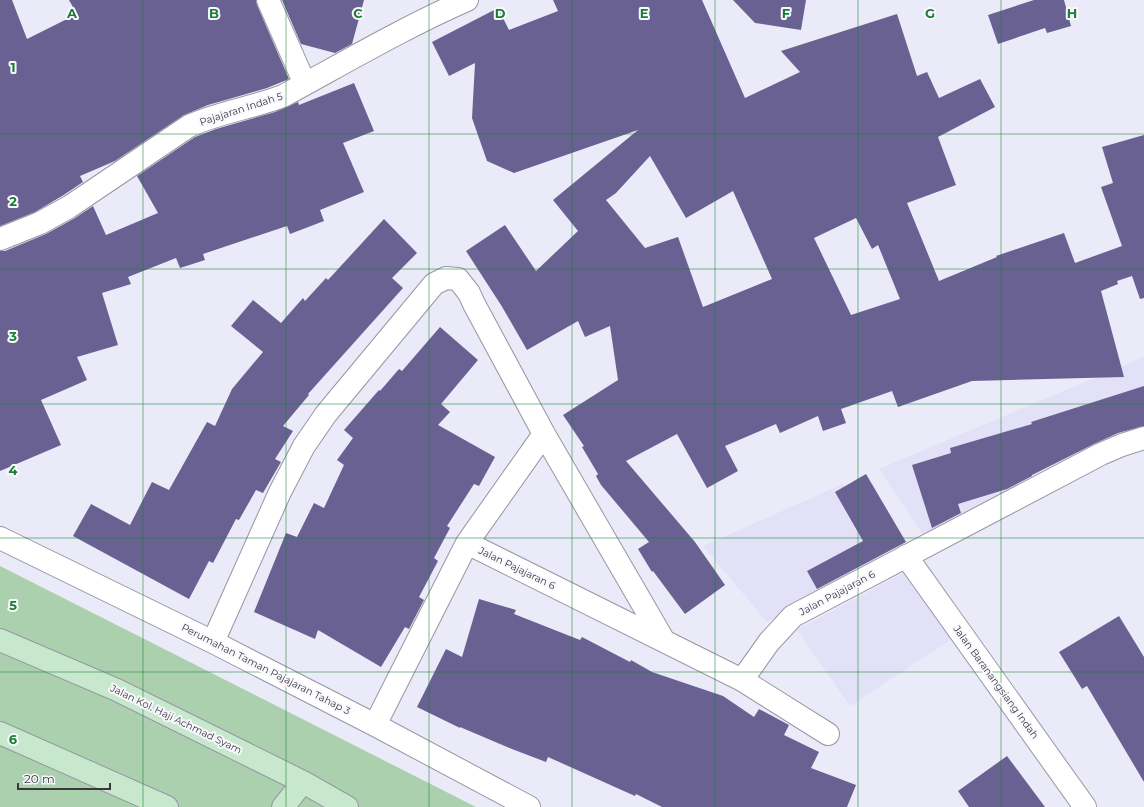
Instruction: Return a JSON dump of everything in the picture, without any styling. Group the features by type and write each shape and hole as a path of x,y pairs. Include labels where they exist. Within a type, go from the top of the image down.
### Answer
{"main road":[{"name":"Jalan Kol. Haji Achmad Syam","path":"0,640 116,690 303,782 347,807"},
{"path":"0,733 167,807"},
{"path":"283,807 303,782"}],"street":[{"path":"268,0 305,84"},
{"name":"Pajajaran Indah 5","path":"0,239 40,223 69,207 189,126 202,120 264,103 283,96 404,29 467,0"},
{"path":"213,642 280,492 304,446 326,414 434,284 446,278 458,279 467,289 544,434 664,642"},
{"path":"375,725 467,543 544,434"},
{"name":"Jalan Pajajaran 6","path":"467,543 742,680 769,642 793,616 1101,454 1144,438"},
{"name":"Perumahan Taman Pajajaran Tahap 3","path":"0,538 213,642 375,725 529,807"},
{"name":"Jalan Baranangsiang Indah","path":"906,556 1085,807"},
{"path":"742,680 828,734"}],"shaded area":[{"path":"1144,357 1144,414 928,542 879,469"},
{"path":"843,484 884,558 767,622 703,546"},
{"path":"926,561 970,627 850,706 797,630"}],"green space":[{"path":"0,566 476,807 0,807"}],"building":[{"path":"0,0 12,0 27,39 77,14 69,0 256,0 289,79 267,88 208,105 184,115 115,161 80,176 83,182 62,196 35,212 0,226"},
{"path":"282,0 364,0 352,44 335,53 301,44"},
{"path":"553,0 702,0 745,98 800,72 781,51 897,14 917,76 927,72 939,98 980,79 995,107 938,137 956,185 907,203 939,281 997,257 996,256 1064,233 1075,263 1122,246 1101,187 1113,183 1102,147 1144,135 1144,298 1140,299 1132,276 1117,281 1118,284 1101,291 1124,377 972,381 898,407 892,391 841,409 846,423 823,431 818,416 780,433 776,424 725,446 738,471 707,488 677,434 626,461 695,542 725,585 685,614 653,571 652,572 638,549 649,542 601,485 596,476 598,474 582,447 584,446 563,415 618,380 610,326 585,337 578,321 527,350 501,305 466,251 505,225 536,271 578,231 553,200 638,130 514,173 487,161 472,118 475,63 449,76 432,42 498,8 509,30 558,11","holes":["650,156 686,218 733,191 772,279 703,307 678,237 645,248 606,200 616,193","856,218 872,249 878,245 900,299 851,315 814,238"]},
{"path":"733,0 806,0 801,30 755,23"},
{"path":"1034,0 1064,0 1071,26 1047,33 1045,28 998,44 988,15"},
{"path":"354,83 374,131 343,143 364,192 320,210 324,221 290,234 287,226 203,254 205,260 180,268 176,258 128,277 131,284 102,293 118,345 77,357 87,380 41,400 61,445 0,471 0,251 5,251 46,234 93,206 106,235 158,213 137,176 195,137 216,129 275,112 298,102 299,105"},
{"path":"384,219 417,253 392,278 403,288 308,394 309,395 283,426 293,431 275,459 281,462 263,493 256,490 239,520 236,519 213,563 209,561 189,599 73,536 91,504 130,525 152,482 169,490 207,422 215,426 232,389 263,352 231,326 253,300 281,323 303,298 305,301 326,278 328,280"},
{"path":"440,327 478,360 441,404 450,412 438,425 495,457 479,486 474,484 447,526 450,528 434,558 438,561 419,597 424,600 409,629 405,627 381,667 318,630 315,639 254,612 286,533 297,537 314,503 324,508 344,465 337,460 353,438 344,430 399,369 402,371"},
{"path":"1144,386 1144,426 1118,433 1096,443 1007,489 958,504 961,513 932,528 912,465 951,453 950,448 1032,424 1031,422"},
{"path":"866,474 906,542 817,589 807,571 863,541 835,492"},
{"path":"479,599 516,610 514,614 580,640 582,637 630,662 631,660 652,672 723,696 754,717 759,709 789,725 784,735 819,752 811,768 856,785 847,807 662,807 636,794 635,796 548,757 546,762 460,728 417,707 446,649 462,657"},
{"path":"1119,616 1144,657 1144,782 1087,686 1082,689 1059,652"},
{"path":"1007,756 1045,807 969,807 958,791"}]}
